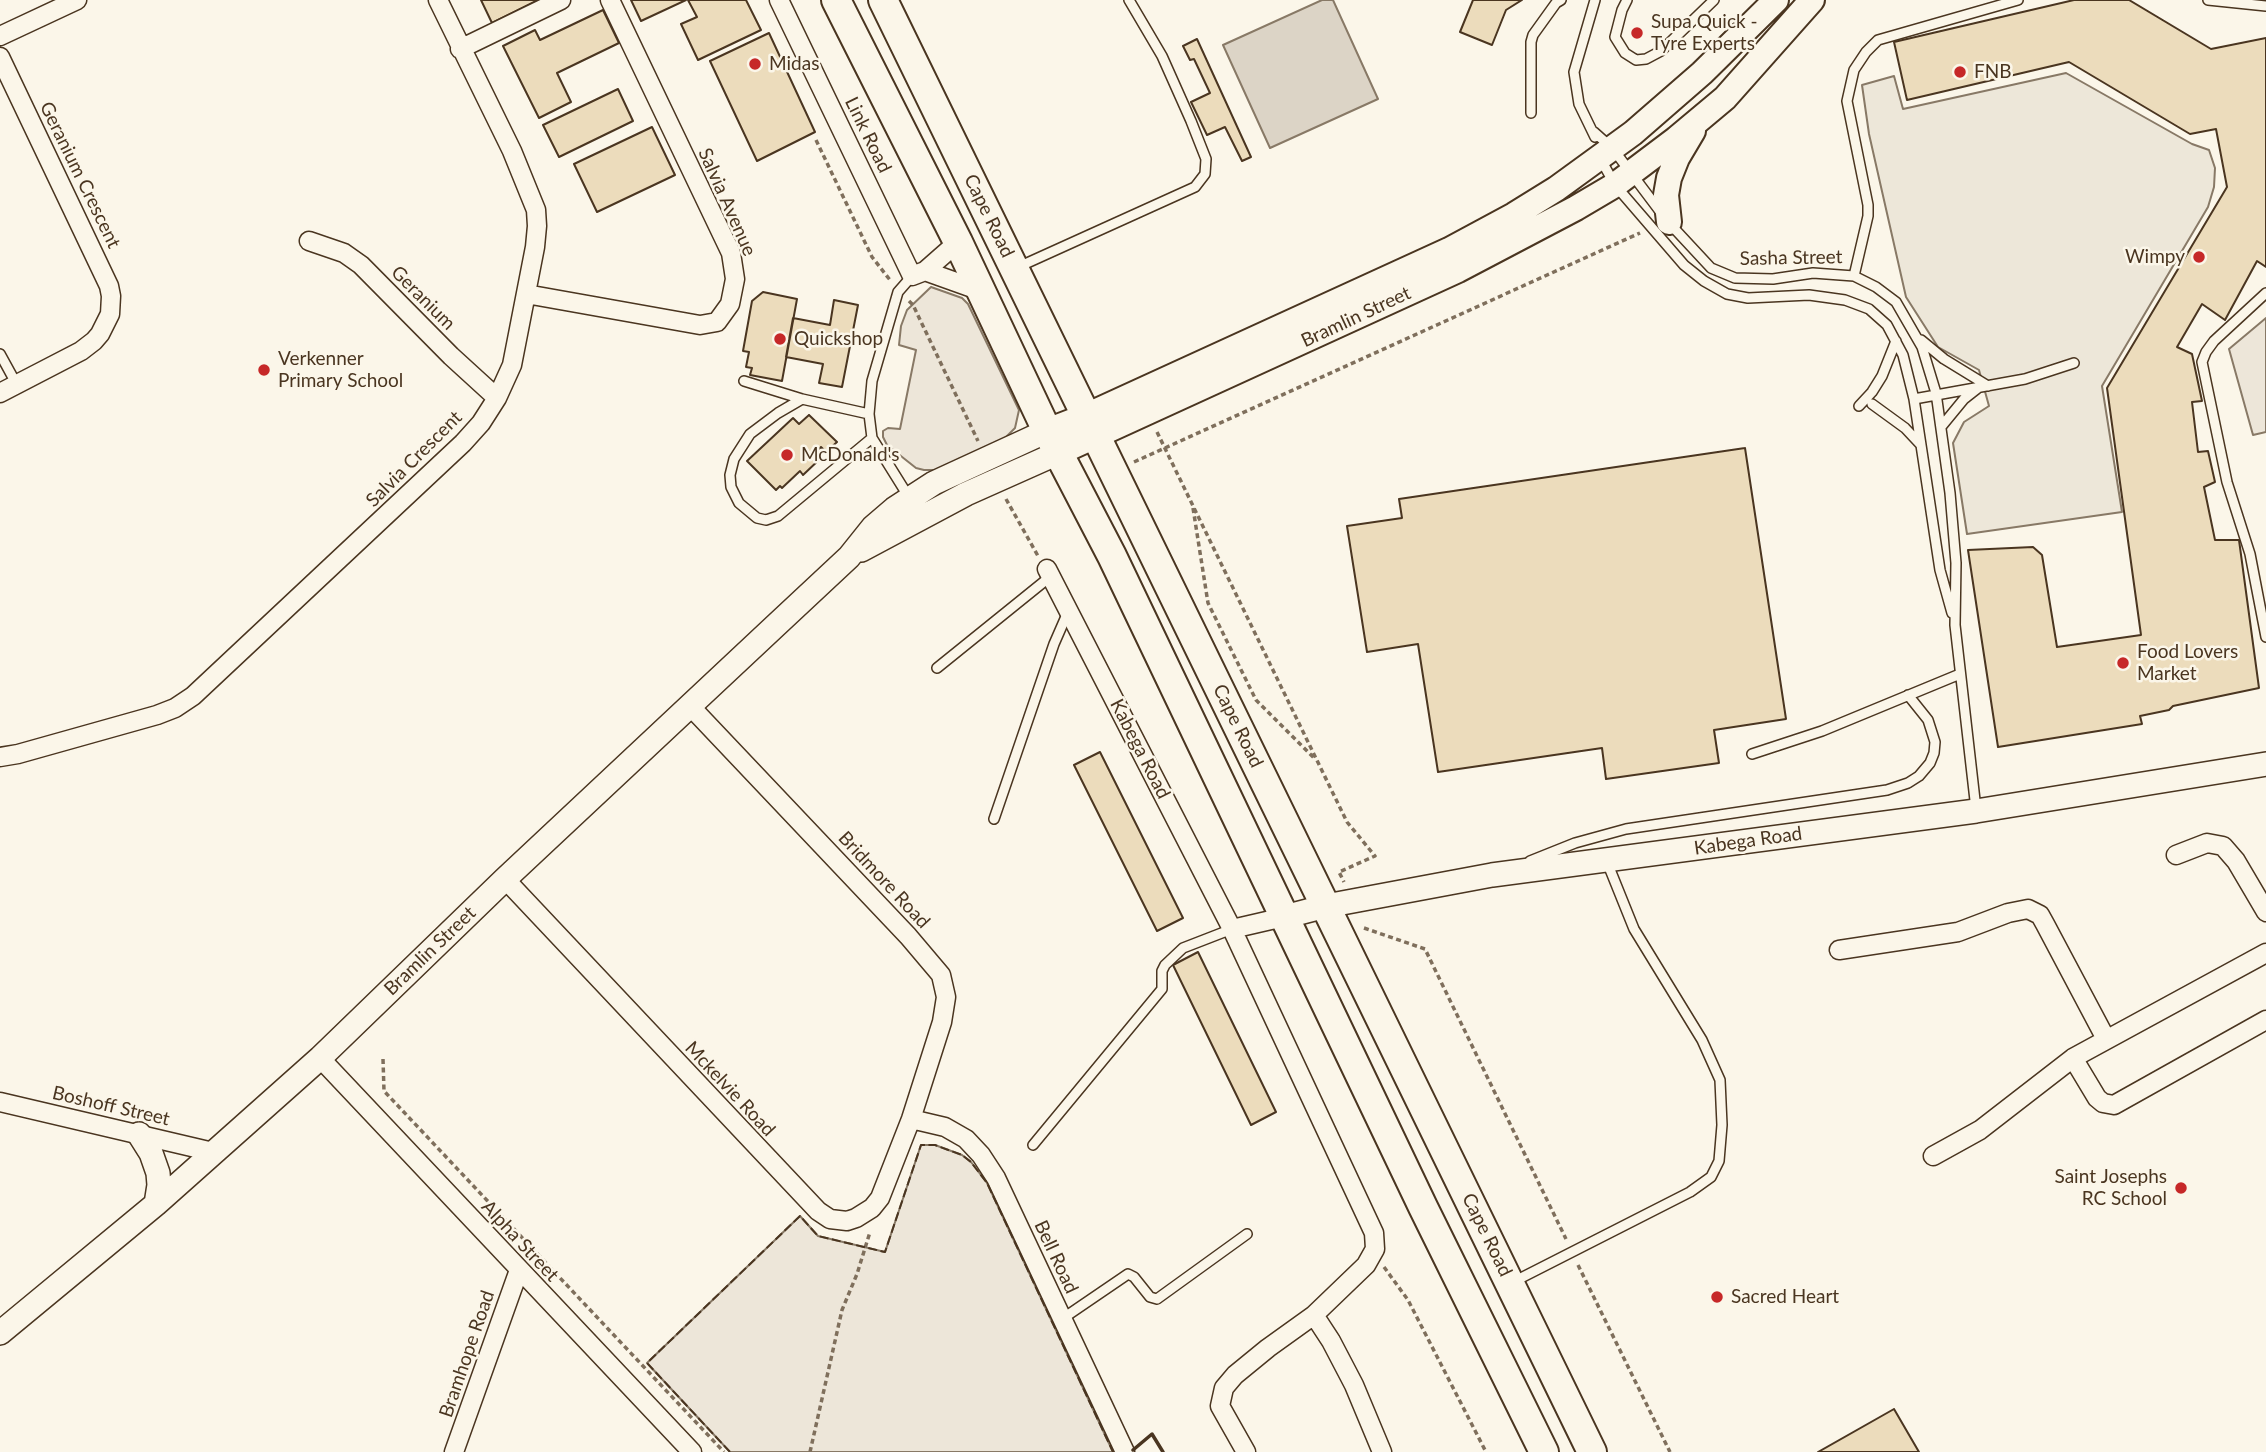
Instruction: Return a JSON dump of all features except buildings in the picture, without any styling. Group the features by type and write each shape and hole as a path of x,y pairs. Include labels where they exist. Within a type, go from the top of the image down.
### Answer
{"main road":[{"name":"Cape Road","path":"836,0 958,242 1053,442 1112,556 1544,1452"},
{"name":"Cape Road","path":"883,0 1113,472 1339,904 1510,1284 1592,1452"},
{"name":"Bramlin Street","path":"1053,442 1091,426 1449,250 1546,196 1606,154 1702,73 1776,0"},
{"name":"Bramlin Street","path":"1091,426 1148,413 1458,270 1543,227 1623,179 1725,98 1798,18 1811,0"},
{"path":"1660,225 1669,178 1677,158 1703,116"}],"street":[{"path":"0,36 77,0"},
{"name":"Salvia Crescent","path":"0,757 137,722 175,708 193,695 463,443 481,423 497,398 512,365 535,247 536,210 512,151 438,0"},
{"path":"460,49 561,0"},
{"name":"Salvia Avenue","path":"526,294 700,325 717,322 730,304 736,279 731,253 610,0"},
{"name":"Link Road","path":"779,0 918,274"},
{"name":"Geranium Crescent","path":"0,57 109,286 110,314 100,334 81,351 17,385"},
{"name":"Geranium","path":"309,241 344,253 361,265 451,356 497,398"},
{"path":"918,274 958,242"},
{"path":"918,274 981,291"},
{"path":"0,393 17,385"},
{"name":"Bramlin Street","path":"0,1333 156,1204 320,1058 505,879 849,556 873,527 916,507 966,494 997,481 1053,442"},
{"name":"Bramlin Street","path":"916,507 934,483 1053,442"},
{"name":"Kabega Road","path":"1049,573 1232,929 1374,1233 1376,1242 1373,1253"},
{"name":"Bridmore Road","path":"691,707 908,936 940,975 946,998 942,1021 911,1119"},
{"name":"Kabega Road","path":"1232,929 1339,904 1492,876 1976,811 2266,764"},
{"path":"2176,855 2207,843 2223,846 2236,860 2266,912"},
{"name":"Mckelvie Road","path":"505,879 818,1211 830,1219 847,1221 865,1213 880,1198"},
{"path":"1839,950 1958,932 2008,913 2028,909 2040,915 2106,1039"},
{"path":"1933,1156 1980,1130 2073,1058 2266,953"},
{"path":"2073,1058 2097,1098 2114,1105 2266,1020"},
{"name":"Alpha Street","path":"320,1058 692,1452"},
{"name":"Boshoff Street","path":"0,1102 213,1152"},
{"path":"880,1198 911,1119"},
{"name":"Bell Road","path":"911,1119 945,1127 966,1139 981,1155 996,1178 1125,1452"},
{"path":"139,1134 158,1173 156,1204"},
{"path":"1246,1452 1220,1406 1224,1388 1268,1348 1314,1315 1366,1265 1373,1253"},
{"name":"Bramhope Road","path":"454,1452 519,1270"},
{"path":"1314,1315 1331,1341 1353,1385 1382,1452"}],"lane":[{"path":"1014,269 1195,187 1205,173 1206,159 1191,121 1162,56 1129,0"},
{"path":"1531,113 1531,42 1533,35 1561,0"},
{"path":"1593,0 1574,72 1579,104 1623,179"},
{"path":"1627,0 1615,37 1625,53 1636,60 1646,60 1661,51 1714,0"},
{"path":"1854,275 1868,216 1847,100 1854,70 1878,40 2018,0"},
{"path":"2208,0 2266,6"},
{"path":"1594,132 1606,154"},
{"name":"Sasha Street","path":"1606,154 1660,225 1711,268 1735,278 1773,279 1813,273 1854,275 1896,302 1917,336 1936,393 1941,427 1956,562 1955,625 1976,811"},
{"name":"Sasha Street","path":"1623,179 1660,225 1684,265 1727,294 1748,298 1809,295 1845,300 1869,309 1887,324 1903,355 1913,399 1940,570 1955,625"},
{"path":"916,507 872,438 869,414 872,382 898,292 918,274"},
{"path":"2266,293 2214,341 2202,362 2227,482 2250,554 2266,637"},
{"path":"1917,336 1944,359 1984,386"},
{"path":"1859,406 1872,393 1882,376 1896,341"},
{"path":"0,354 17,385"},
{"path":"1913,399 2037,376 2074,363"},
{"path":"744,381 802,399 869,414"},
{"path":"1941,427 1964,399 1984,386"},
{"path":"802,399 750,434 734,459 730,475 731,487 739,503 757,518 766,520 778,516 872,438"},
{"path":"1872,404 1905,428 1921,445"},
{"path":"937,668 1049,573"},
{"path":"994,819 1054,643 1069,610"},
{"path":"1752,754 1822,731 1960,674"},
{"path":"1492,876 1575,843 1613,832 1887,790 1908,783 1919,776 1930,763 1935,742 1928,720 1908,695"},
{"path":"1510,1284 1703,1184 1714,1172 1719,1161 1723,1096 1714,1063 1634,929 1606,860"},
{"path":"1033,1144 1162,989 1162,971 1165,965 1183,948 1232,929"},
{"path":"1062,1319 1128,1273 1150,1297 1157,1300 1247,1234"}],"path":[{"path":"1113,472 1660,225"},
{"path":"1148,413 1347,822 1375,856 1339,872 1339,904 1365,929 1425,949 1670,1452"},
{"path":"997,481 1049,573"},
{"path":"1192,503 1208,603 1256,700 1318,762"},
{"path":"383,1059 384,1091 724,1452"},
{"path":"810,1452 842,1310 857,1274 880,1198"},
{"path":"1373,1253 1408,1300 1486,1452"}],"shaded area":[{"path":"1322,0 1333,0 1378,99 1270,148 1223,45"},
{"path":"2066,73 2192,144 2209,150 2215,168 2214,187 2208,207 2102,386 2122,512 1967,534 1953,443 1964,422 1989,406 1979,370 1938,347 1906,297 1869,134 1862,85 1894,76 1903,109"},
{"path":"931,287 962,298 968,304 1019,410 1015,428 1003,440 935,470 924,470 916,468 887,445 883,431 888,428 900,429 916,350 899,345 901,326 907,310"},
{"path":"2266,318 2266,432 2253,435 2229,349"},
{"path":"921,1145 935,1145 962,1155 987,1183 1113,1452 730,1452 647,1363 800,1216 818,1236 885,1252"}],"fence":[{"path":"730,1452 647,1363 800,1216 818,1236 885,1252 921,1145 935,1145 962,1155 987,1183 1113,1452"}],"wall":[{"path":"1133,1450 1152,1434 1163,1452"}],"place":[{"name":"Supa Quick - Tyre Experts","path":"1637,33"},
{"name":"Midas","path":"755,64"},
{"name":"FNB","path":"1960,72"},
{"name":"Wimpy","path":"2199,257"},
{"name":"Quickshop","path":"780,339"},
{"name":"Verkenner Primary School","path":"264,370"},
{"name":"McDonald's","path":"787,455"},
{"name":"Food Lovers Market","path":"2123,663"},
{"name":"Saint Josephs RC School","path":"2181,1188"},
{"name":"Sacred Heart","path":"1717,1297"}]}
